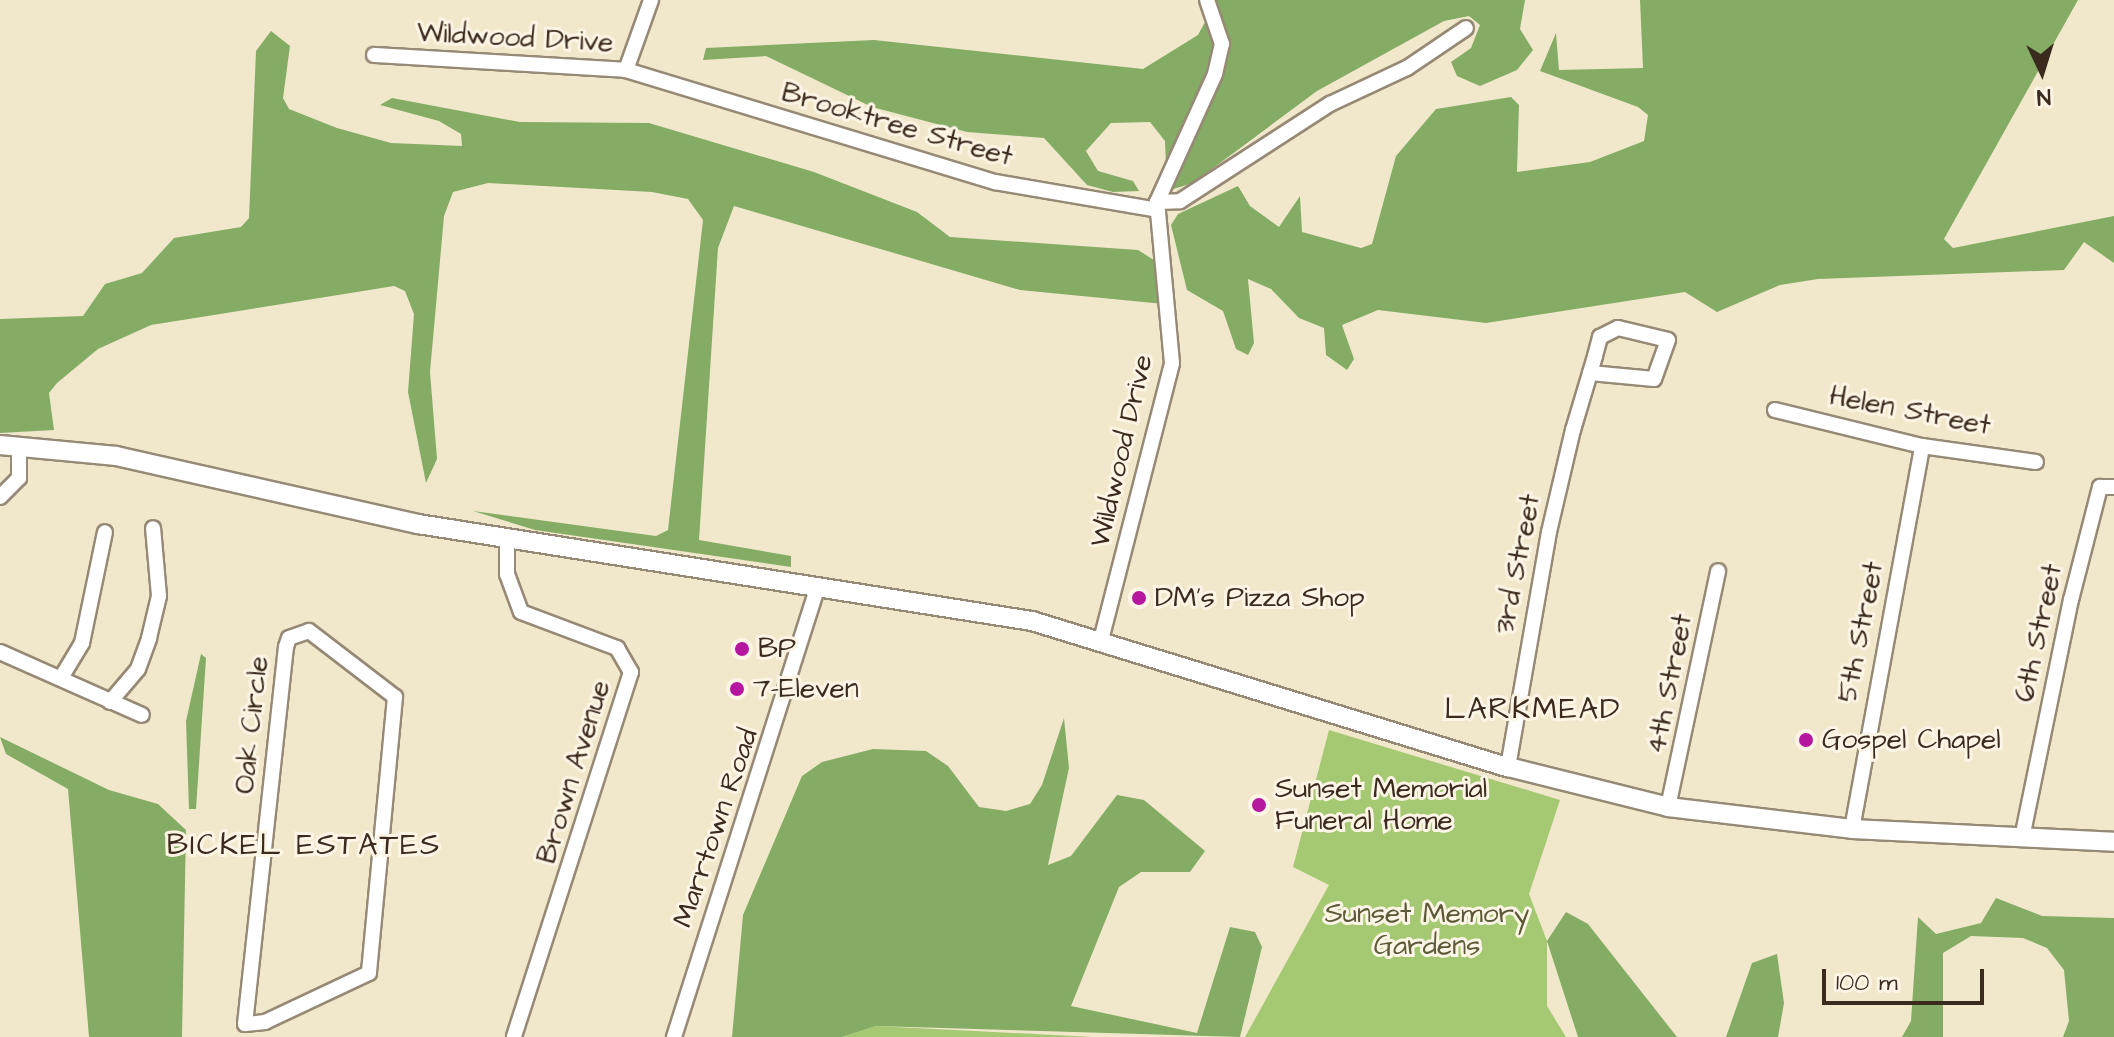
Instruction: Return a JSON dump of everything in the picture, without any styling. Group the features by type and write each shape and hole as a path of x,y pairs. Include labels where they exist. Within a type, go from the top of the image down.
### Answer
{"main road":[{"path":"9,445 116,456 507,539 1032,621 1508,767 1668,807 1852,829 2114,842"}],"street":[{"name":"Wildwood Drive","path":"374,55 626,70 651,0"},
{"name":"Wildwood Drive","path":"1101,640 1172,363 1157,206 1215,74 1222,44 1207,0"},
{"path":"1157,206 1180,201 1330,104 1407,68 1466,28"},
{"name":"Brooktree Street","path":"626,70 995,182 1157,206"},
{"name":"3rd Street","path":"1508,767 1549,532 1590,373 1608,330 1668,340 1654,379 1590,373"},
{"name":"Helen Street","path":"1775,410 1922,446 2036,462"},
{"path":"0,497 19,478 9,445"},
{"name":"5th Street","path":"1852,829 1922,446"},
{"name":"6th Street","path":"2022,838 2107,487"},
{"path":"110,702 138,669 149,638 159,596 153,528"},
{"path":"61,678 82,643 105,532"},
{"name":"Brown Avenue","path":"507,539 507,574 521,612 617,648 631,672 514,1037"},
{"name":"4th Street","path":"1668,807 1718,571"},
{"name":"Marrtown Road","path":"674,1037 817,589"},
{"name":"Oak Circle","path":"309,631 395,697 369,973 244,1031 286,647 289,638 309,631"},
{"path":"0,652 142,715"}],"green space":[{"path":"1217,0 1525,0 1520,29 1533,50 1517,70 1480,86 1457,76 1451,62 1471,48 1480,25 1469,16 1444,21 1317,91 1193,183 1167,191 1165,141 1150,122 1111,123 1086,151 1098,171 1133,181 1139,191 1113,192 1087,185 1044,138 967,132 872,107 766,56 703,60 706,48 874,40 1143,69 1198,35"},
{"path":"1640,0 2078,0 1944,239 1953,248 2114,216 2114,263 2084,242 2064,270 1818,279 1780,285 1717,312 1685,292 1486,323 1378,310 1342,325 1354,359 1347,370 1326,355 1324,328 1299,318 1271,289 1248,279 1254,343 1248,355 1236,349 1223,311 1187,290 1171,225 1178,214 1238,186 1250,206 1279,227 1300,196 1302,232 1361,248 1372,244 1396,156 1436,109 1511,97 1519,105 1517,172 1590,162 1644,141 1648,115 1638,107 1540,71 1556,33 1559,70 1643,68"},
{"path":"271,31 290,46 283,98 289,109 337,128 391,143 462,146 461,134 439,121 380,105 392,98 520,122 649,123 814,172 917,212 950,237 1138,250 1157,262 1164,304 1020,290 734,206 718,248 699,540 791,556 791,567 535,530 473,511 656,536 668,530 703,220 688,199 652,192 488,183 453,192 444,216 430,372 437,459 426,483 408,392 414,314 405,291 394,286 151,325 98,349 57,383 49,393 54,430 0,433 0,319 83,316 105,284 142,273 174,238 241,227 249,218 256,51"},
{"path":"201,654 206,658 196,809 189,809 186,721"},
{"path":"1064,718 1069,768 1048,865 1071,856 1117,795 1144,800 1205,851 1190,872 1141,872 1119,887 1071,1006 1197,1033 1230,927 1255,932 1262,947 1240,1037 876,1026 842,1037 732,1037 743,915 802,776 822,762 873,749 926,751 948,766 979,807 1006,811 1030,804 1042,785"},
{"name":"Sunset Memory Gardens","path":"1329,730 1560,800 1529,894 1547,941 1547,1006 1566,1037 1245,1037 1329,885 1293,867"},
{"path":"0,737 109,790 158,804 186,830 182,1037 89,1037 68,789 6,754"},
{"path":"1996,898 2042,916 2114,918 2114,1037 2063,1037 2069,1021 2064,970 2047,948 2023,938 1971,936 1943,953 1943,1037 1902,1037 1911,1021 1918,917 1936,934 1981,923"},
{"path":"1566,912 1588,924 1677,1037 1578,1037 1547,941"},
{"path":"1777,954 1784,1003 1778,1037 1726,1037 1752,963"},
{"path":"876,1026 1093,1037 842,1037"}],"place":[{"name":"DM's Pizza Shop","path":"1139,598"},
{"name":"BP","path":"742,649"},
{"name":"7-Eleven","path":"737,689"},
{"name":"Gospel Chapel","path":"1806,740"},
{"name":"Sunset Memorial Funeral Home","path":"1259,805"}],"district":[{"name":"LARKMEAD","path":"1533,709"},
{"name":"BICKEL ESTATES","path":"304,845"}]}
